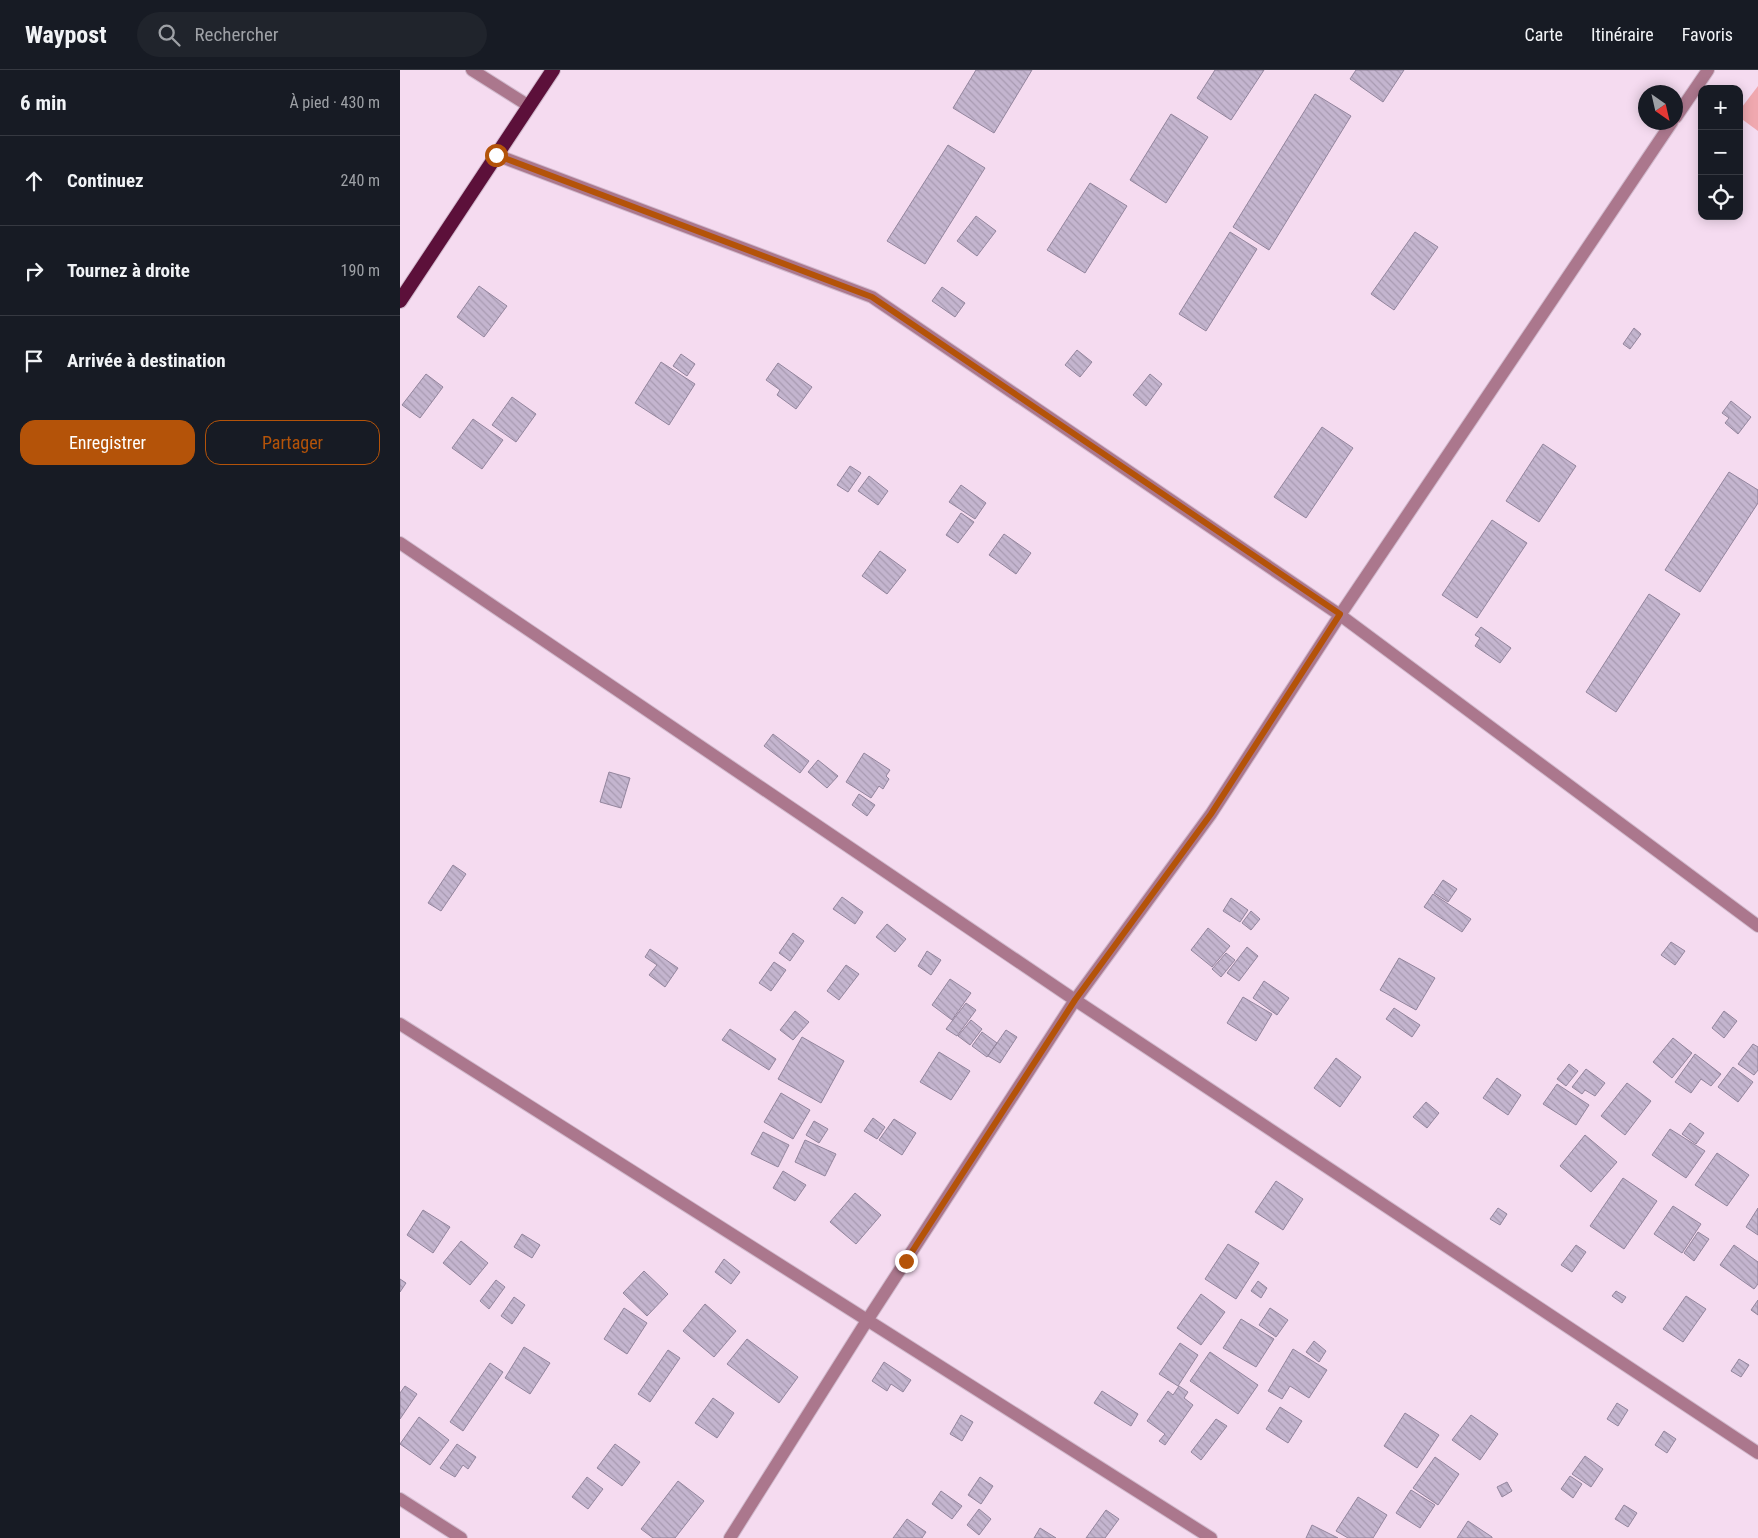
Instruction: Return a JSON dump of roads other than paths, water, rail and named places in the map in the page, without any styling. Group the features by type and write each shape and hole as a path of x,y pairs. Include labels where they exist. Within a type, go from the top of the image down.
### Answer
{"highway":[{"path":"400,301 553,70"}],"street":[{"path":"472,70 529,106"},
{"path":"1683,108 1708,70"},
{"path":"730,1538 868,1319 1075,1000 1211,814 1340,614 1667,130"},
{"path":"496,155 872,297 1340,614 1758,926"},
{"path":"400,543 1075,1000 1758,1454"},
{"path":"400,1024 1212,1538"},
{"path":"400,1499 461,1538"}]}
